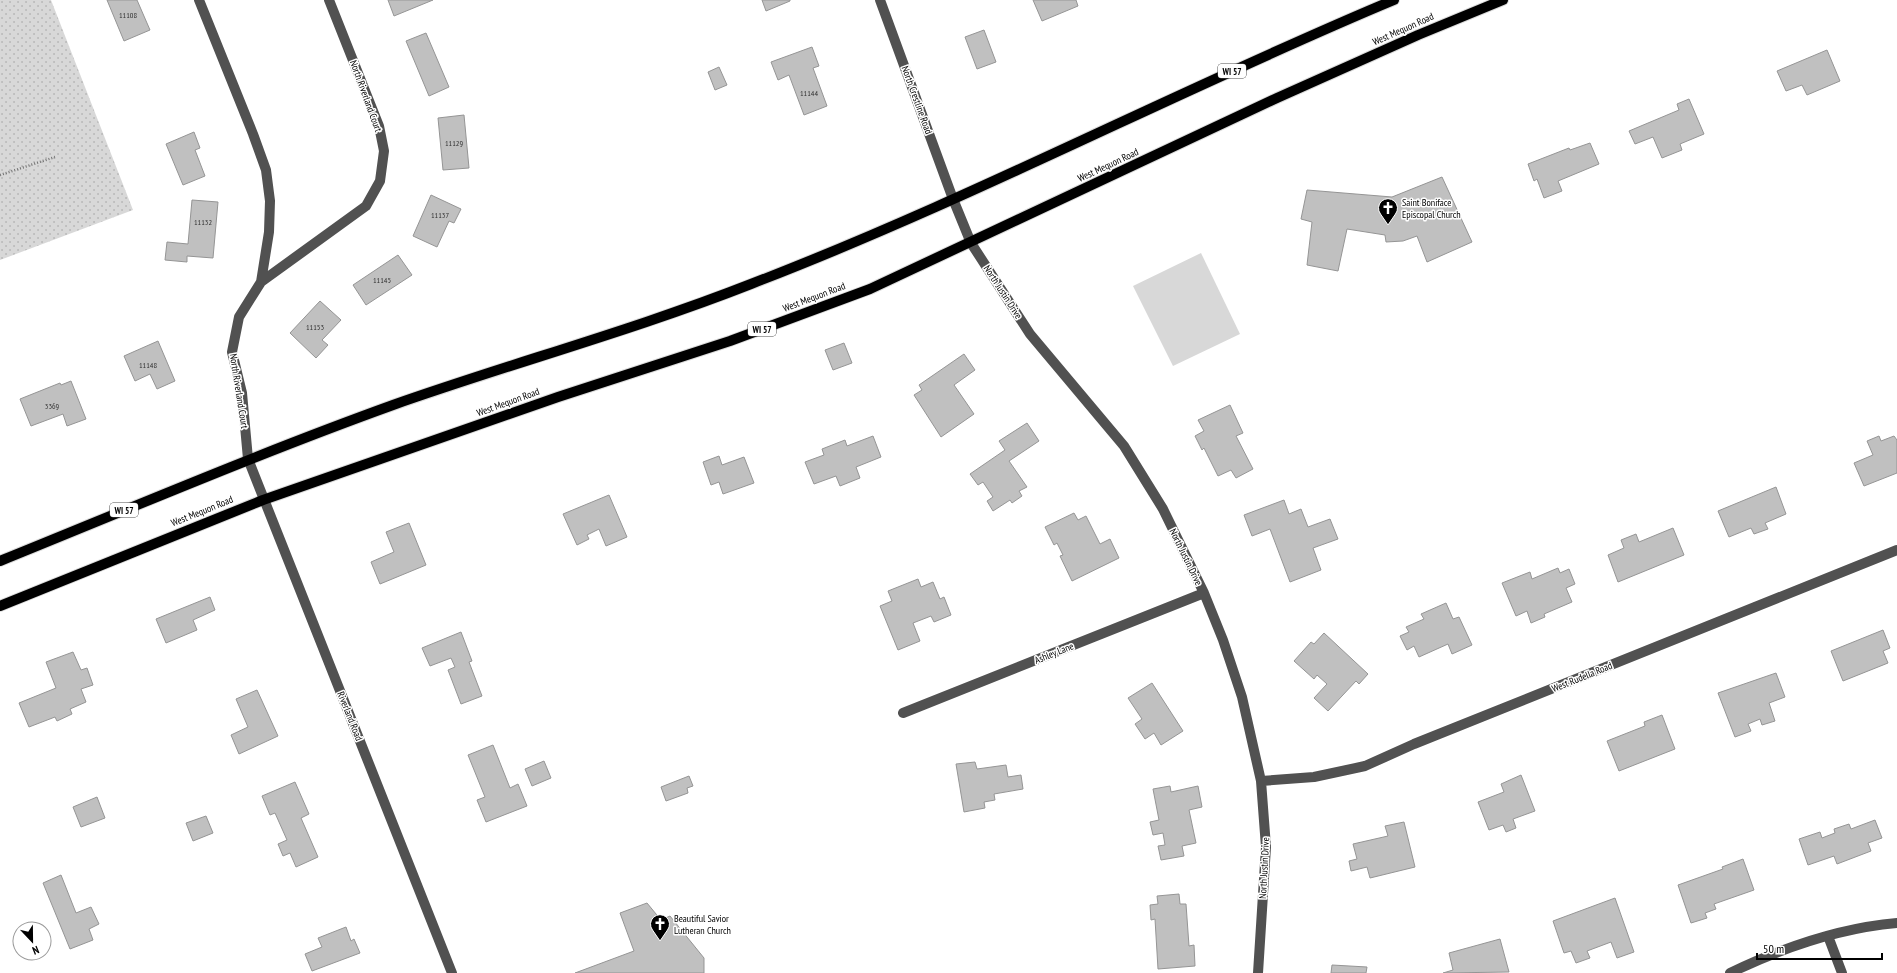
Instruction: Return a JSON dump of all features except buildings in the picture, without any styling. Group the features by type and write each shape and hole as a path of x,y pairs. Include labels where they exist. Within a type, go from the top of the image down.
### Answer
{"main road":[{"name":"WI 57","path":"0,561 248,459 397,404 647,323 861,240 1284,48 1394,0"},
{"name":"West Mequon Road","path":"0,606 263,500 558,397 730,341 870,289 971,243 1284,95 1418,35 1503,0"}],"street":[{"name":"North Riverland Court","path":"199,0 266,170 270,201 269,232 261,282"},
{"name":"North Riverland Court","path":"248,459 242,393 232,352 239,317 261,282 366,206 380,181 384,151 379,126 329,0"},
{"name":"North Crestline Road","path":"880,0 954,199"},
{"name":"North Justin Drive","path":"954,199 971,243 1030,334 1124,446 1163,509 1204,593 1223,640 1242,697 1261,781 1266,847 1258,973"},
{"name":"Riverland Road","path":"248,459 452,973"},
{"name":"West Rudella Road","path":"1261,781 1314,777 1365,766 1414,744 1897,550"},
{"name":"Ashley Lane","path":"903,714 1204,593"},
{"path":"1730,973 1780,950 1828,936 1897,923"},
{"path":"1828,936 1842,973"}],"path":[{"path":"0,175 55,157"}],"shaded area":[{"path":"0,0 51,0 133,210 0,260"},
{"path":"1201,253 1240,334 1173,366 1133,286"}],"place":[{"name":"Saint Boniface Episcopal Church","path":"1388,225"},
{"name":"Beautiful Savior Lutheran Church","path":"660,941"}]}
